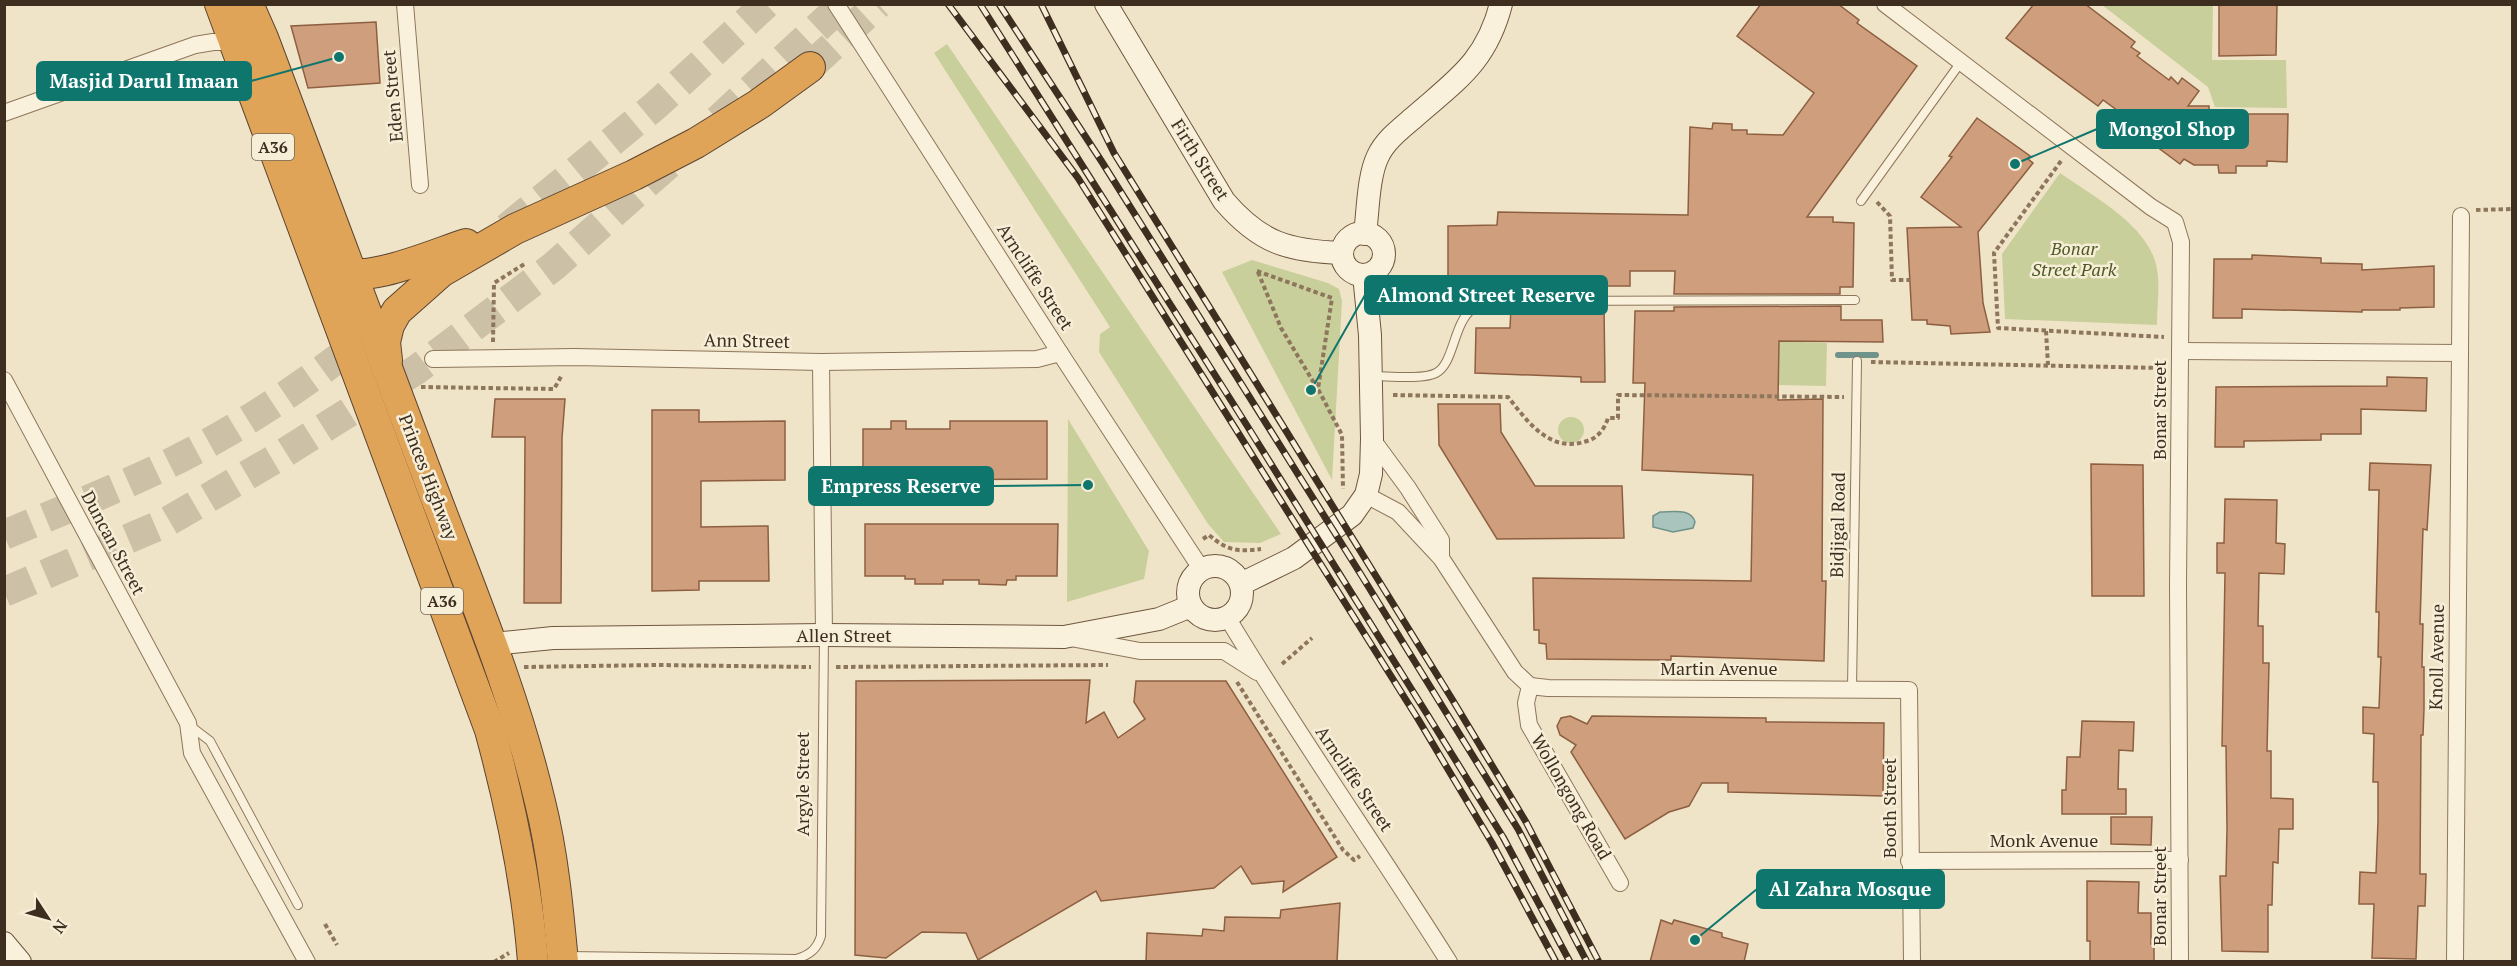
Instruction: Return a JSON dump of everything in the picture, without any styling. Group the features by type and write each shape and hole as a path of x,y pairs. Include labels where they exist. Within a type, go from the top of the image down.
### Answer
{"highway":[{"name":"Princes Highway","path":"220,4 490,730 518,841 533,962"},
{"name":"Princes Highway","path":"248,4 351,275 407,389 493,644 517,717 541,803 554,882 563,959"},
{"path":"407,389 387,359 385,342 389,325 397,311 441,272 515,229 634,175 696,143 759,104 810,67"},
{"path":"312,251 328,267 339,273 351,275 372,273 515,229"}],"street":[{"name":"Eden Street","path":"405,4 420,185"},
{"name":"Arncliffe Street","path":"836,4 1060,353 1190,548 1202,570"},
{"name":"Firth Street","path":"1106,4 1224,201 1240,220 1258,233 1298,250 1342,253"},
{"path":"1365,234 1377,158 1391,137 1480,56 1490,38 1501,4"},
{"name":"Bonar Street","path":"1885,4 2072,147 2175,222 2181,242 2179,368 2180,962"},
{"path":"4,113 177,52 213,42 234,42"},
{"name":"Knoll Avenue","path":"2455,962 2461,216"},
{"path":"1358,234 1377,239 1383,251 1381,265 1371,274 1364,275 1348,269 1344,265 1342,253 1347,241 1358,234"},
{"path":"1241,584 1294,558 1352,515 1366,495 1371,474 1372,439 1364,275"},
{"path":"2180,345 2460,353"},
{"name":"Ann Street","path":"432,359 574,357 821,362 1036,359 1060,353"},
{"name":"Argyle Street","path":"821,362 824,635"},
{"name":"Duncan Street","path":"4,380 188,723 192,753 307,962"},
{"path":"1372,439 1408,488 1441,540 1441,558"},
{"path":"1366,495 1398,512 1441,558 1515,672 1530,686"},
{"path":"1210,567 1225,568 1237,577 1241,584 1242,599 1234,613 1211,620 1203,617 1191,606 1189,589 1196,575 1202,570 1210,567"},
{"name":"Allen Street","path":"493,644 553,638 824,635 1064,637 1159,619 1191,606"},
{"name":"Arncliffe Street","path":"1227,617 1262,676 1376,846 1449,962"},
{"path":"1064,637 1140,651 1224,651 1262,676"},
{"name":"Martin Avenue","path":"1530,686 1909,690"},
{"name":"Wollongong Road","path":"1530,686 1526,703 1530,725 1620,883"},
{"name":"Booth Street","path":"1909,690 1909,861 1912,962"},
{"name":"Monk Avenue","path":"1909,861 2180,860"},
{"path":"4,943 20,962"}],"lane":[{"path":"1861,201 1960,62"},
{"path":"1371,385 1437,373 1445,363 1462,320 1473,308 1493,301 1855,300"},
{"name":"Bidjigal Road","path":"1852,689 1857,361"},
{"name":"Argyle Street","path":"563,959 796,959 813,952 821,936 824,635"},
{"name":"Duncan Street","path":"188,723 210,741 298,905"}],"path":[{"path":"2072,147 1994,253 1998,328 2180,345"},
{"path":"1868,192 1890,216 1892,280 1910,280"},
{"path":"2461,216 2478,209 2512,209"},
{"path":"493,358 494,283 526,263"},
{"path":"1318,389 1332,298 1257,272 1281,328 1318,389 1342,435 1343,497"},
{"path":"2046,331 2048,366"},
{"path":"407,389 554,389 574,357"},
{"path":"1857,361 2179,368"},
{"path":"1371,385 1508,397 1533,427 1546,438 1568,445 1591,440 1606,426 1608,418 1618,418 1618,394 1856,397"},
{"path":"1190,548 1209,535 1223,548 1242,551 1267,548"},
{"path":"1282,664 1312,638"},
{"path":"524,667 657,664 823,667 1110,665"},
{"path":"1232,674 1343,850 1354,860 1376,846"},
{"path":"325,924 337,945"},
{"path":"494,962 500,958"}],"green space":[{"path":"2102,5 2213,5 2212,60 2286,60 2287,108 2215,107 2208,87"},
{"path":"947,44 1281,534 1260,543 1224,542 1208,524 1099,352 1100,334 1110,327 934,53"},
{"name":"Bonar Street Park","path":"2060,173 2119,214 2144,239 2157,269 2157,325 2005,319 2002,254"},
{"path":"1252,260 1328,283 1339,289 1342,301 1332,480 1222,272"},
{"path":"1779,341 1827,343 1826,386 1778,385"},
{"path":"1571,417 1580,421 1584,430 1580,439 1571,443 1562,439 1558,430 1562,421"},
{"path":"1068,419 1149,551 1144,579 1067,602"}],"water":[{"path":"1660,512 1686,513 1695,522 1693,528 1673,532 1653,527 1653,516"}],"building":[{"path":"1761,4 1838,4 1859,20 1857,23 1917,66 1807,217 1833,217 1833,222 1854,223 1853,287 1840,287 1840,294 1674,294 1675,271 1630,271 1630,286 1604,286 1604,294 1511,295 1512,286 1448,285 1448,226 1497,225 1498,212 1688,215 1690,127 1712,129 1713,123 1732,124 1732,130 1747,130 1747,134 1783,135 1814,93 1737,36"},
{"path":"2034,4 2085,4 2135,42 2131,47 2140,53 2137,56 2169,80 2171,77 2178,84 2182,78 2199,91 2188,106 2209,106 2209,114 2288,114 2287,162 2267,161 2267,166 2236,166 2236,173 2219,173 2218,165 2194,165 2184,159 2180,164 2133,129 2136,124 2103,100 2098,106 2006,38"},
{"path":"2219,4 2277,4 2276,55 2219,56"},
{"path":"376,22 380,83 308,88 291,26"},
{"path":"1977,118 2030,156 2028,159 2033,163 1978,232 1983,303 1990,332 1951,334 1950,326 1927,324 1927,320 1912,320 1907,228 1961,227 1921,197 1952,157 1949,156"},
{"path":"2252,255 2321,258 2321,263 2362,264 2362,270 2434,266 2434,307 2362,310 2362,312 2242,309 2242,318 2213,318 2214,259 2252,259"},
{"path":"1841,306 1841,320 1882,320 1883,342 1779,341 1778,400 1823,399 1822,581 1826,581 1824,661 1671,656 1671,660 1547,659 1546,644 1539,643 1539,630 1534,630 1533,578 1751,581 1753,475 1642,470 1645,383 1633,383 1635,311 1674,311 1674,307"},
{"path":"1511,307 1604,307 1605,382 1581,382 1581,377 1475,373 1476,328 1510,328"},
{"path":"2387,377 2427,378 2426,411 2361,409 2361,434 2321,434 2321,440 2244,441 2244,447 2215,447 2216,387 2387,386"},
{"path":"495,399 565,399 562,438 561,603 524,603 525,437 492,437"},
{"path":"1438,404 1500,404 1501,432 1535,486 1622,486 1624,538 1497,539 1439,445"},
{"path":"652,410 699,410 699,422 785,421 785,480 701,481 701,527 768,526 769,581 699,581 699,590 652,591"},
{"path":"891,421 906,421 906,429 950,429 950,421 1047,421 1047,479 863,480 863,429 891,429"},
{"path":"2370,463 2431,465 2427,530 2423,529 2420,624 2423,624 2424,709 2423,735 2421,735 2420,874 2426,874 2425,906 2418,906 2416,959 2372,958 2374,904 2359,904 2360,872 2376,873 2378,821 2378,782 2373,782 2374,734 2363,733 2363,707 2379,708 2381,657 2378,657 2379,612 2376,612 2379,490 2369,490"},
{"path":"2091,464 2143,465 2144,596 2092,596"},
{"path":"2225,499 2277,500 2276,543 2285,544 2284,574 2259,573 2258,626 2263,626 2263,663 2269,663 2267,751 2271,751 2271,798 2293,799 2293,829 2279,829 2278,863 2273,862 2272,905 2268,905 2268,952 2222,951 2220,876 2226,876 2227,828 2226,746 2222,746 2225,573 2217,573 2217,543 2224,543"},
{"path":"865,524 1058,524 1057,576 1016,576 1016,580 1007,580 1006,585 979,584 979,580 943,580 943,584 915,584 915,579 905,579 905,576 865,576"},
{"path":"1090,680 1086,723 1104,712 1118,738 1145,719 1134,702 1136,681 1226,681 1337,857 1283,892 1284,881 1252,884 1241,866 1214,888 1101,901 1096,891 978,960 966,933 922,932 886,958 855,955 856,681"},
{"path":"1570,716 1587,724 1592,716 1766,718 1766,722 1884,723 1883,796 1728,792 1728,783 1702,783 1689,806 1669,812 1625,839 1571,752 1576,745 1560,735 1557,726 1561,718"},
{"path":"2082,721 2134,722 2133,751 2119,750 2118,789 2126,789 2126,814 2062,814 2062,790 2066,790 2067,757 2080,757"},
{"path":"2111,817 2152,817 2151,845 2111,844"},
{"path":"2087,881 2139,882 2138,913 2151,913 2151,944 2154,944 2154,962 2090,962 2090,941 2087,941"},
{"path":"1340,903 1337,962 1146,962 1147,933 1202,936 1203,929 1224,931 1225,917 1280,918 1281,910"},
{"path":"1661,920 1672,924 1674,920 1722,933 1722,937 1748,944 1744,962 1650,962"}],"waterway":[{"path":"1838,355 1876,355"}],"tunnel":[{"path":"507,228 655,106 766,4"},
{"path":"718,120 843,4"},
{"path":"810,67 878,4"},
{"path":"4,592 165,523 273,460 416,370 554,266 673,160"},
{"path":"4,535 137,479 204,445 276,401 367,336"}],"railway":[{"path":"948,4 1078,178 1418,719 1492,843 1556,962"},
{"path":"980,4 1246,424 1503,837 1570,962"},
{"path":"999,4 1102,162 1518,829 1587,962"},
{"path":"1041,4 1114,153 1526,822 1599,962"}],"place":[{"name":"Masjid Darul Imaan","path":"339,57"},
{"name":"Mongol Shop","path":"2015,164"},
{"name":"Almond Street Reserve","path":"1311,390"},
{"name":"Empress Reserve","path":"1088,485"},
{"name":"Al Zahra Mosque","path":"1695,940"}]}
